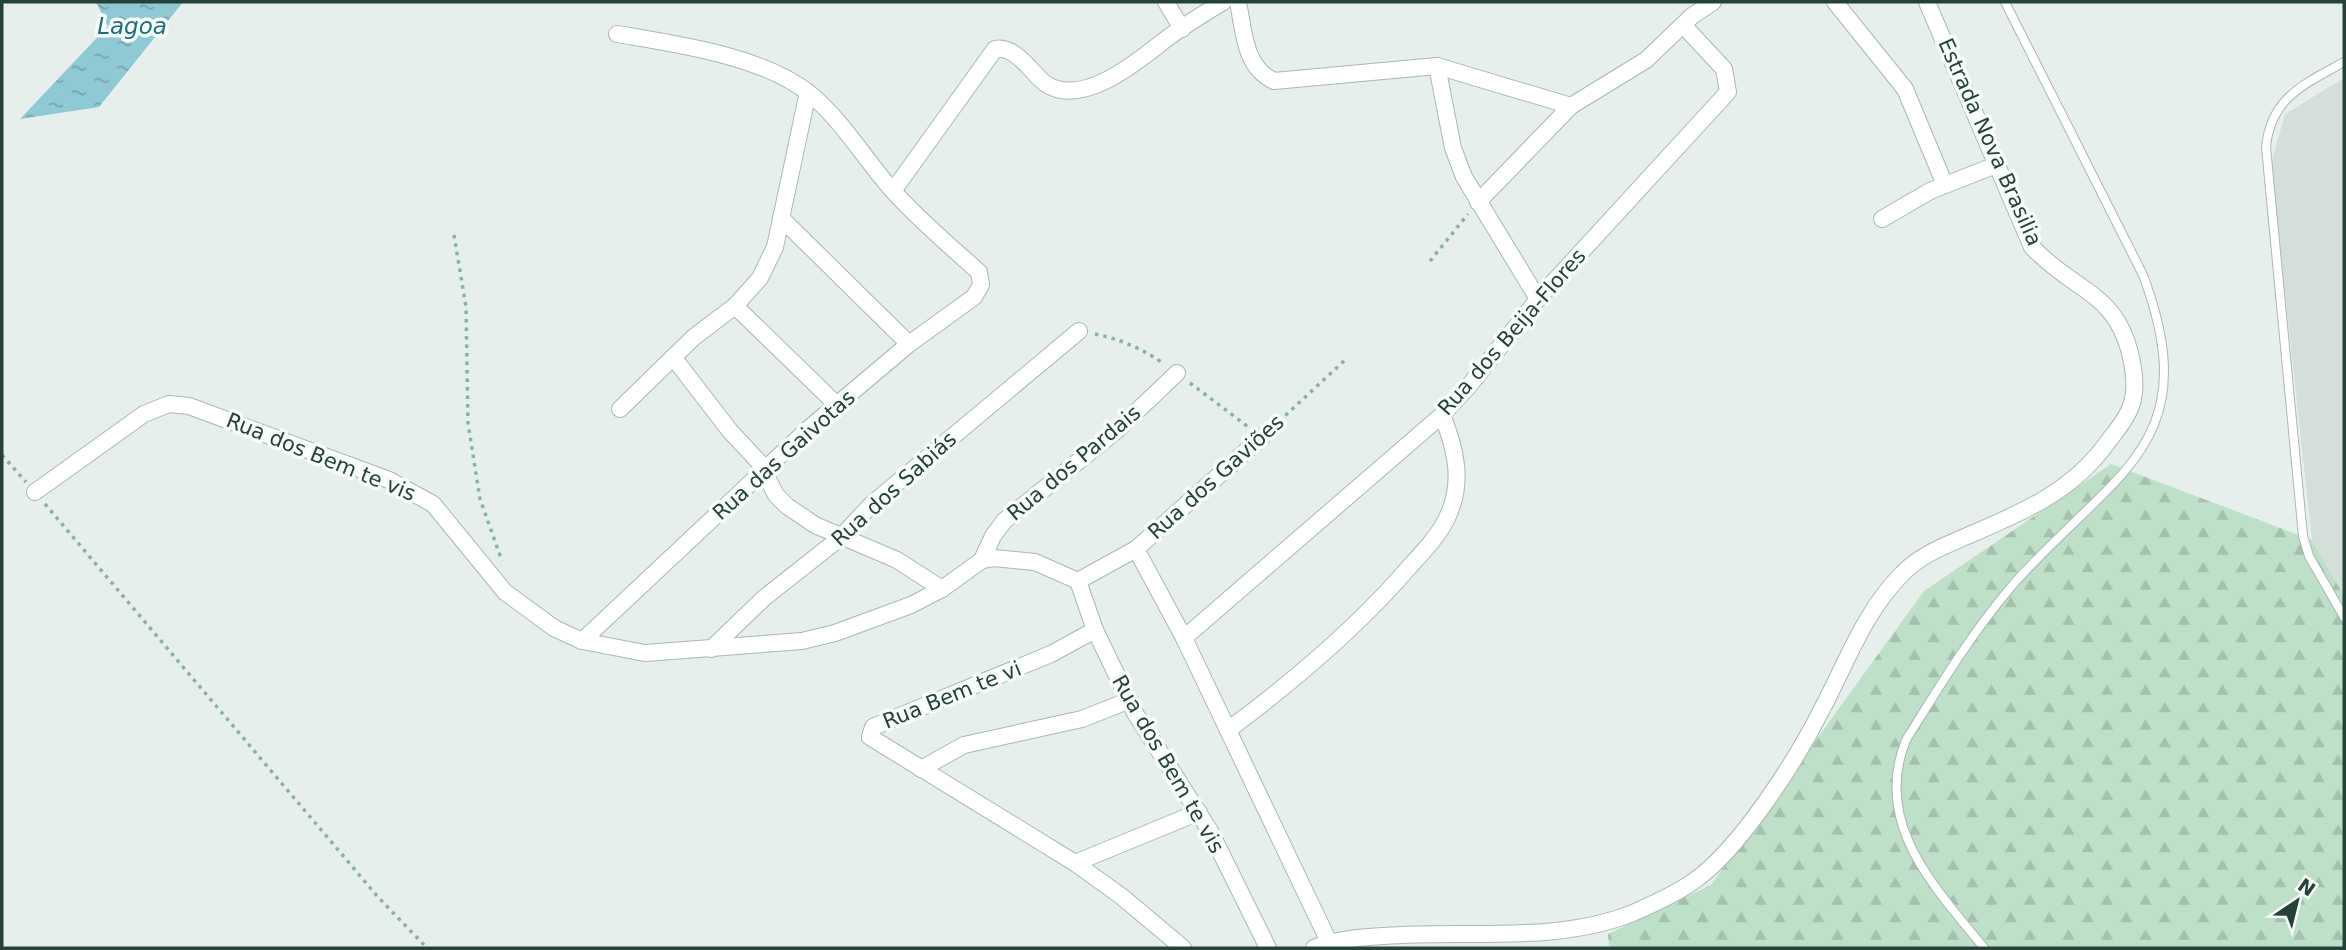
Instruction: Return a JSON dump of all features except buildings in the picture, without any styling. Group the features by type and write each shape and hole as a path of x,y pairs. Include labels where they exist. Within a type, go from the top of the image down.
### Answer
{"street":[{"path":"1166,2 1182,29"},
{"path":"617,34 706,50 732,58 808,92 836,120 893,191 995,49 1006,49 1057,89 1080,88 1122,73 1223,2"},
{"path":"1238,2 1252,62 1262,76 1274,81 1437,66 1571,106"},
{"path":"1478,202 1571,106 1646,60 1713,2"},
{"path":"1835,2 1905,89 1945,185"},
{"name":"Estrada Nova Brasilia","path":"1322,945 1365,937 1488,941 1594,926 1633,912 1696,880 1742,831 1769,795 1821,711 1877,601 1905,571 1932,551 2045,500 2071,483 2098,456 2131,408 2135,387 2124,331 2116,316 2046,262 2032,247 1927,2"},
{"name":"Rua dos Beija-Flores","path":"1184,638 1442,415 1468,387 1538,299 1728,92 1724,69 1684,26"},
{"path":"1437,66 1453,148 1464,177 1538,299"},
{"path":"620,409 673,357 735,306 767,265 781,218 808,92"},
{"path":"1882,219 1912,199 1996,165"},
{"name":"Rua das Gaivotas","path":"582,641 689,537 765,471 807,429 838,406 909,344 974,297 981,285 979,272 893,191"},
{"path":"781,218 909,344"},
{"path":"735,306 838,406"},
{"name":"Rua dos Sabiás","path":"710,649 764,598 840,538 872,504 1079,331"},
{"path":"673,357 765,471 776,495 787,506 840,538 897,560 942,589"},
{"name":"Rua dos Pardais","path":"982,561 993,536 1010,515 1116,431 1177,373"},
{"name":"Rua dos Bem te vis","path":"35,492 144,414 169,404 189,406 389,480 418,495 445,515 505,592 554,628 582,641 645,653 802,641 835,633 911,605 942,589 982,561"},
{"path":"1228,730 1296,678 1345,633 1390,590 1439,531 1453,499 1457,470 1456,449 1442,415"},
{"name":"Rua dos Gaviões","path":"1078,581 1136,549 1262,437"},
{"path":"1136,549 1184,638 1228,730 1322,945"},
{"path":"982,561 1013,559 1035,562 1078,581"},
{"name":"Rua dos Bem te vis","path":"1078,581 1095,630 1130,700 1155,747 1199,812 1268,948"},
{"name":"Rua Bem te vi","path":"1095,630 1051,654 870,731 870,737 1075,863 1121,896 1182,948"},
{"path":"922,769 972,743 1082,719 1130,700"},
{"path":"1075,863 1199,812"}],"lane":[{"path":"1984,948 1925,874 1910,847 1896,795 1895,775 1899,757 1906,740 1967,644 1998,604 2137,457 2155,429 2163,397 2165,356 2157,313 2143,275 2005,2"},
{"path":"2344,62 2292,93 2277,108 2268,126 2266,147 2303,536 2309,556 2344,617"}],"path":[{"path":"1430,261 1478,202"},
{"path":"454,235 466,307 468,423 480,499 504,566"},
{"name":"Rua dos Gaviões","path":"1262,437 1345,360"},
{"path":"2,455 378,897 427,948"}],"shaded area":[{"path":"2344,78 2344,596 2312,540 2271,164 2285,114"}],"green space":[{"path":"2111,464 2312,540 2344,596 2344,948 1609,948 1608,934 1711,885 1924,591"}],"water":[{"name":"Lagoa","path":"96,2 183,2 99,107 20,119 108,26"}]}
